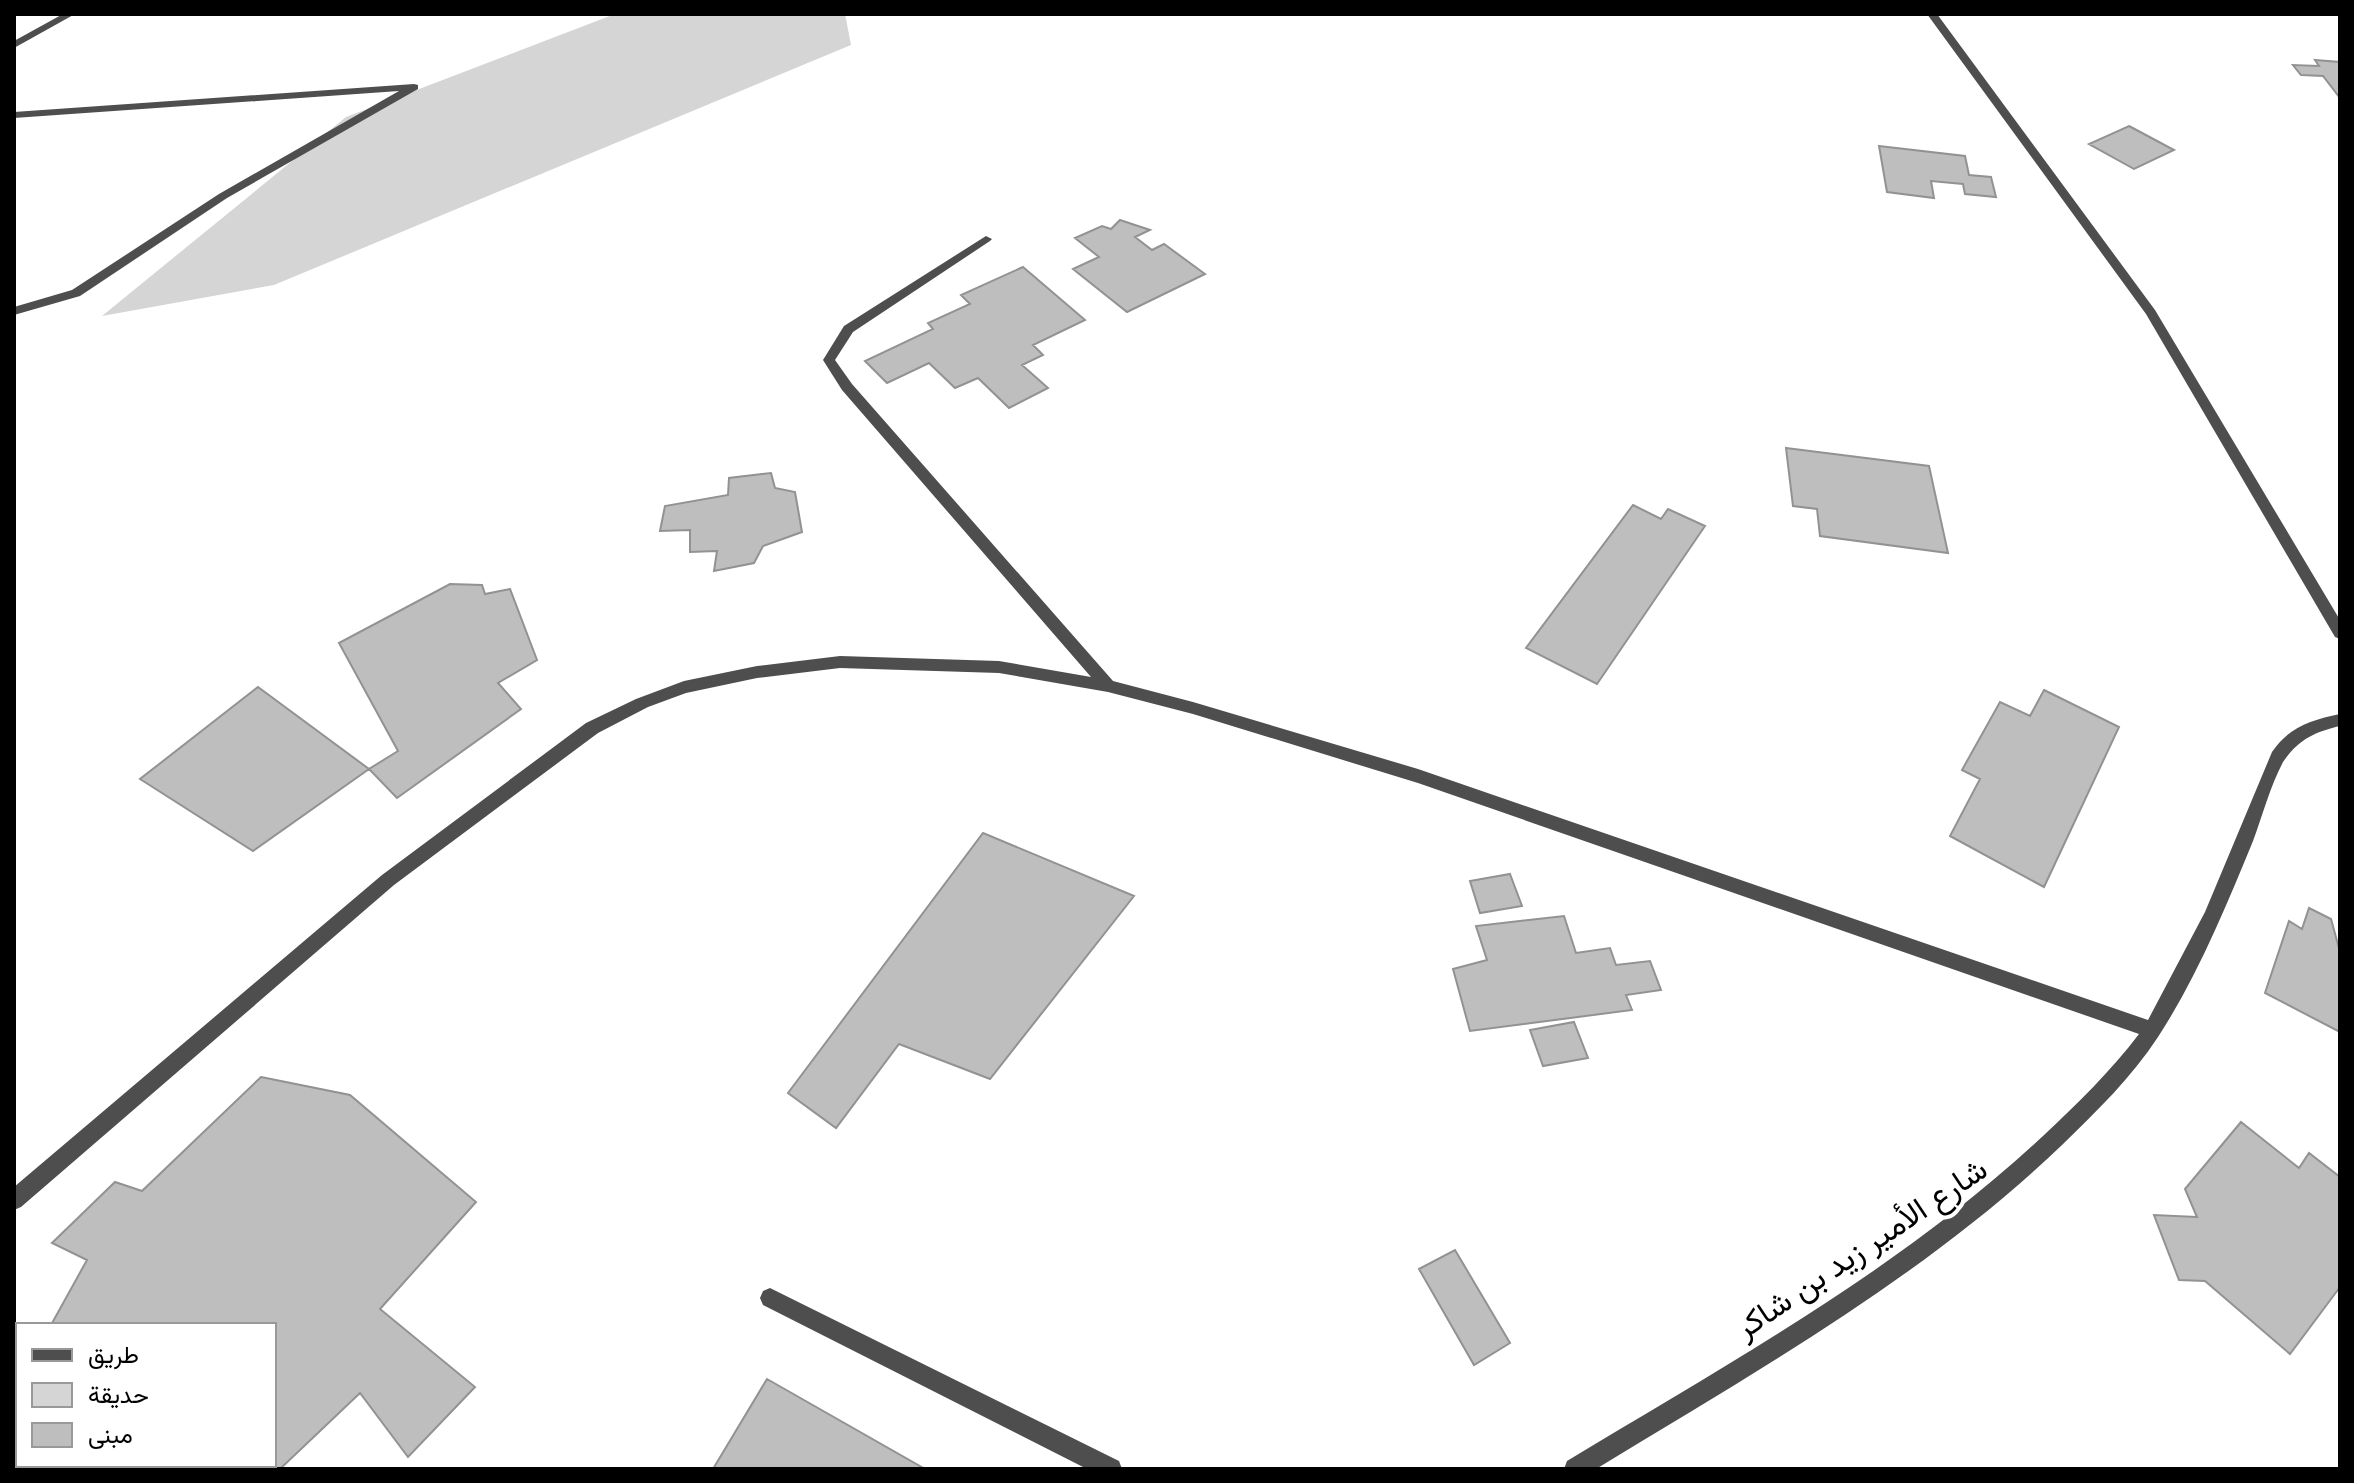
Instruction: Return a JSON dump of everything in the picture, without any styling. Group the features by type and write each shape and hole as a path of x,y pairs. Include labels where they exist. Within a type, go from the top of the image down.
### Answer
{"street":[{"path":"14,45 70,14"},
{"path":"1932,14 1938,27 2151,313 2340,633"},
{"path":"14,115 414,87 223,196 76,293 14,311"},
{"path":"986,239 848,329 829,360 847,387 1108,686"},
{"path":"14,1200 388,880 592,728 642,703 699,684 840,662 999,667 1108,686 1249,724 1418,776 2152,1030"},
{"name":"شارع الأمير زيد بن شاكر","path":"1575,1469 1933,1243 2012,1181 2108,1085 2152,1030 2192,956 2244,843 2272,768 2294,737 2340,720"},
{"path":"770,1298 1111,1469"}],"green space":[{"path":"615,14 845,14 851,45 274,285 102,316 346,117"}],"building":[{"path":"2315,60 2340,62 2340,98 2323,76 2301,75 2293,65 2319,66"},
{"path":"2129,126 2174,150 2134,169 2089,144"},
{"path":"1879,146 1965,156 1969,175 1991,177 1996,197 1965,194 1963,184 1931,181 1934,198 1887,192"},
{"path":"1120,220 1150,230 1135,237 1152,250 1164,244 1205,274 1127,312 1073,269 1099,257 1075,238 1102,226 1111,229"},
{"path":"1023,267 1085,320 1033,345 1043,355 1022,365 1048,388 1009,408 978,378 955,388 929,363 887,383 865,361 933,329 928,323 970,304 961,295"},
{"path":"1786,448 1929,466 1948,553 1820,536 1817,509 1793,506"},
{"path":"771,473 775,488 795,492 802,532 763,546 754,563 714,571 717,551 690,552 690,530 660,531 665,506 728,495 729,478"},
{"path":"1633,505 1661,519 1668,509 1705,526 1597,684 1526,648"},
{"path":"450,584 482,585 485,594 510,589 537,660 498,683 521,709 397,798 369,769 398,751 339,643"},
{"path":"258,687 369,769 253,851 140,779"},
{"path":"2044,690 2119,727 2044,887 1950,836 1980,779 1962,770 2000,702 2030,716"},
{"path":"983,833 1134,896 990,1079 899,1044 836,1128 788,1093"},
{"path":"1510,874 1522,906 1480,913 1470,881"},
{"path":"2309,908 2331,919 2340,952 2340,1032 2265,993 2289,921 2302,929"},
{"path":"1564,916 1576,953 1610,948 1616,965 1650,961 1661,990 1626,995 1632,1010 1470,1031 1453,969 1487,960 1476,926"},
{"path":"1574,1022 1588,1058 1543,1066 1530,1030"},
{"path":"261,1077 350,1095 476,1202 380,1309 475,1387 408,1457 360,1393 280,1469 244,1469 242,1467 276,1467 276,1323 52,1323 87,1260 52,1243 115,1182 142,1191"},
{"path":"2241,1122 2299,1168 2309,1153 2340,1177 2340,1287 2290,1354 2205,1281 2179,1280 2154,1215 2197,1217 2185,1189"},
{"path":"1455,1250 1510,1343 1474,1365 1419,1269"},
{"path":"767,1379 925,1469 713,1469"}]}
